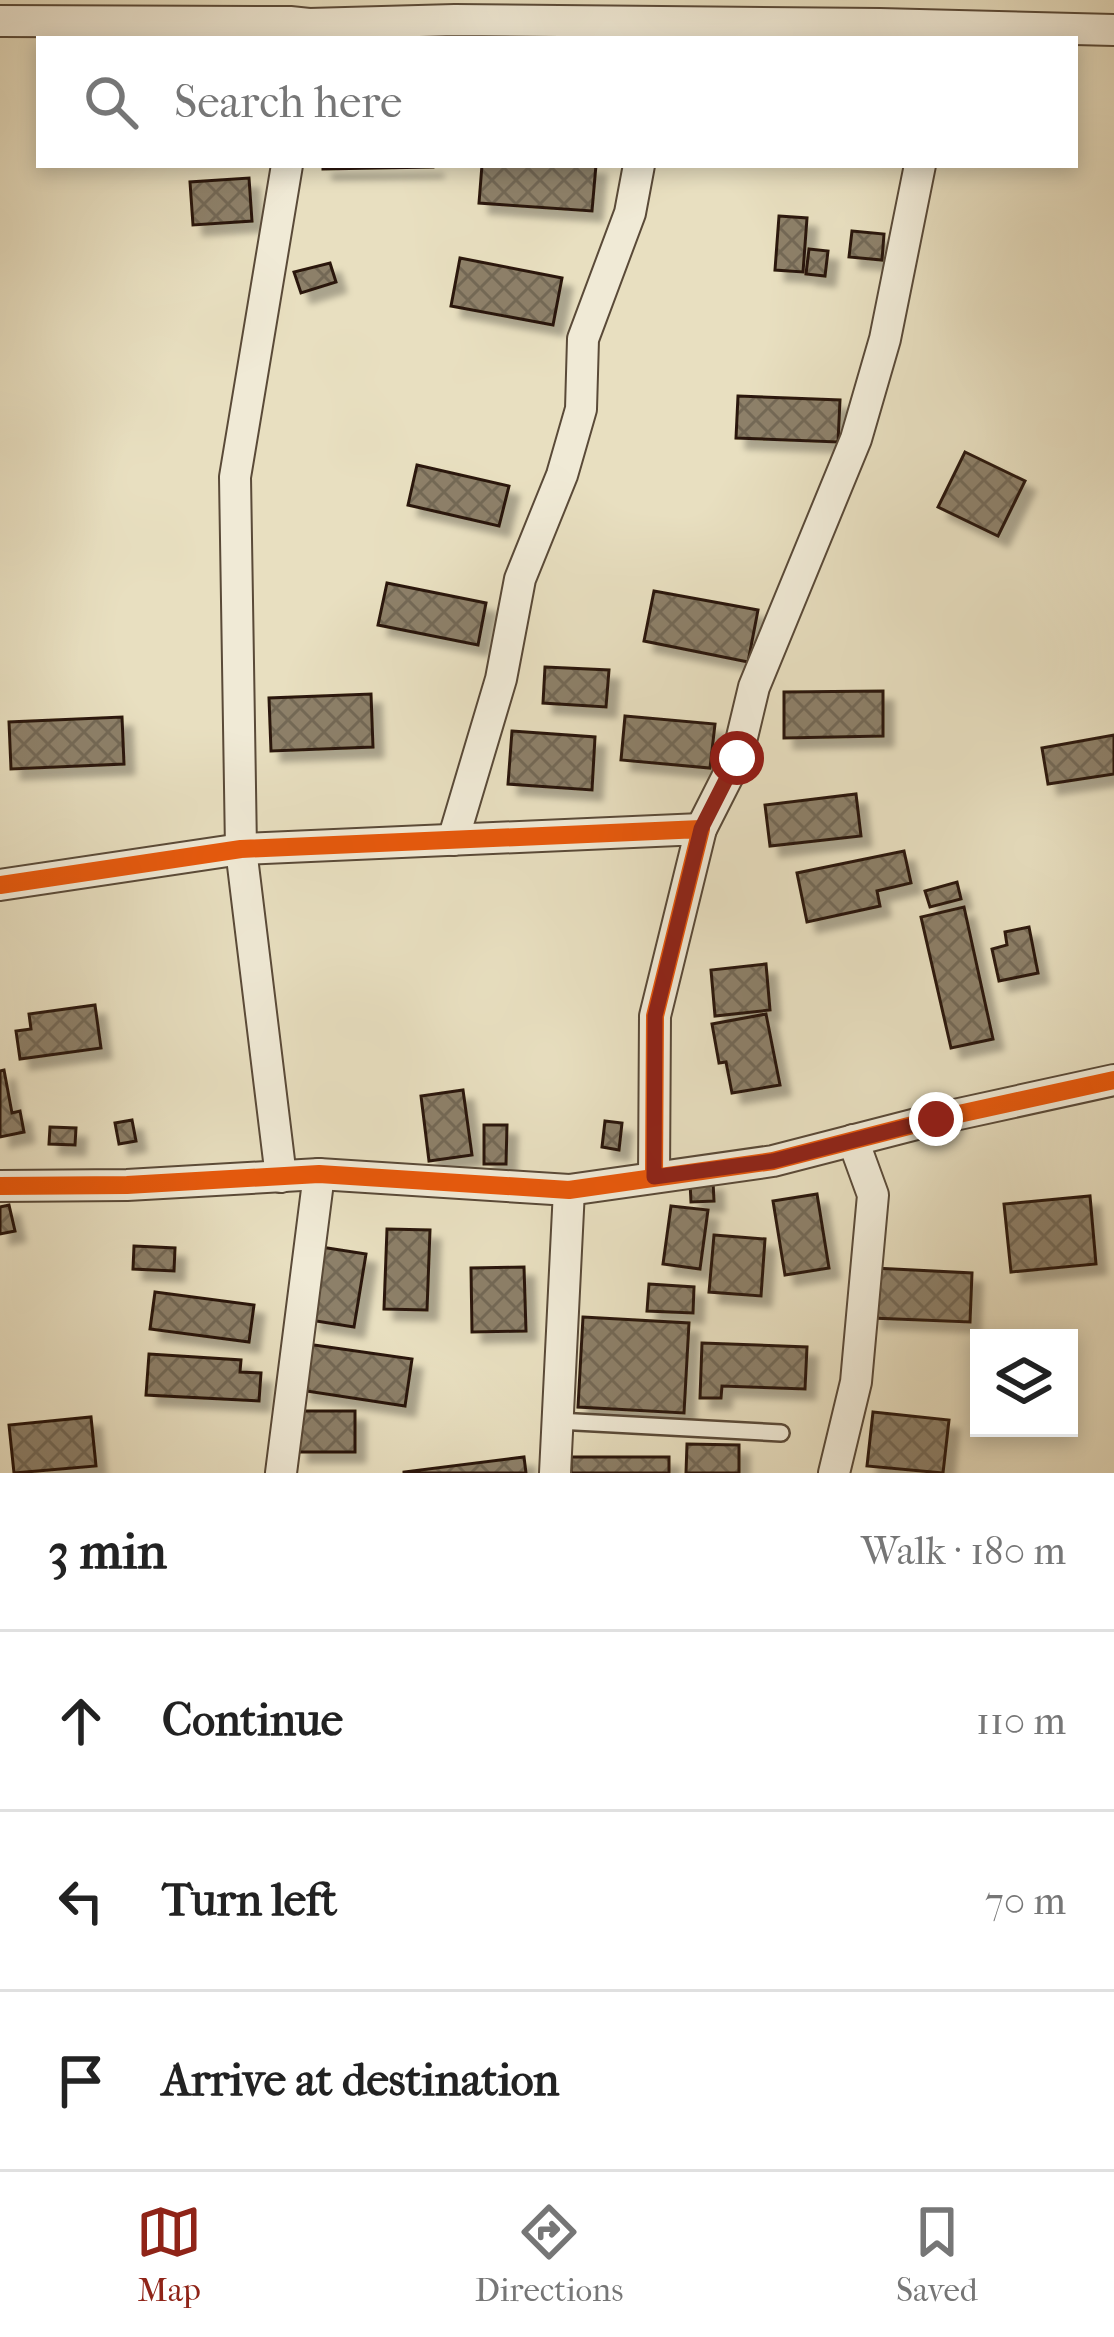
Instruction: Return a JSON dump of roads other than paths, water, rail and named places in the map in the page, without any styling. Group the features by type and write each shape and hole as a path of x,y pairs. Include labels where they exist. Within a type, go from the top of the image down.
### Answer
{"street":[{"path":"0,21 272,21 308,32 456,10 663,31 1114,30"},
{"path":"281,1178 241,849 235,477 286,168"},
{"path":"453,840 501,679 520,579 562,475 581,409 583,339 630,213 638,168"},
{"path":"654,1177 655,1016 701,829 737,758 754,686 856,439 885,339 919,168"},
{"path":"0,885 241,849 701,829"},
{"path":"0,1186 128,1185 320,1174 569,1190 773,1161 1114,1080"},
{"path":"834,1473 856,1382 872,1195 853,1140"},
{"path":"281,1473 320,1174"},
{"path":"555,1473 569,1190"}],"lane":[{"path":"557,1421 781,1433"}]}
